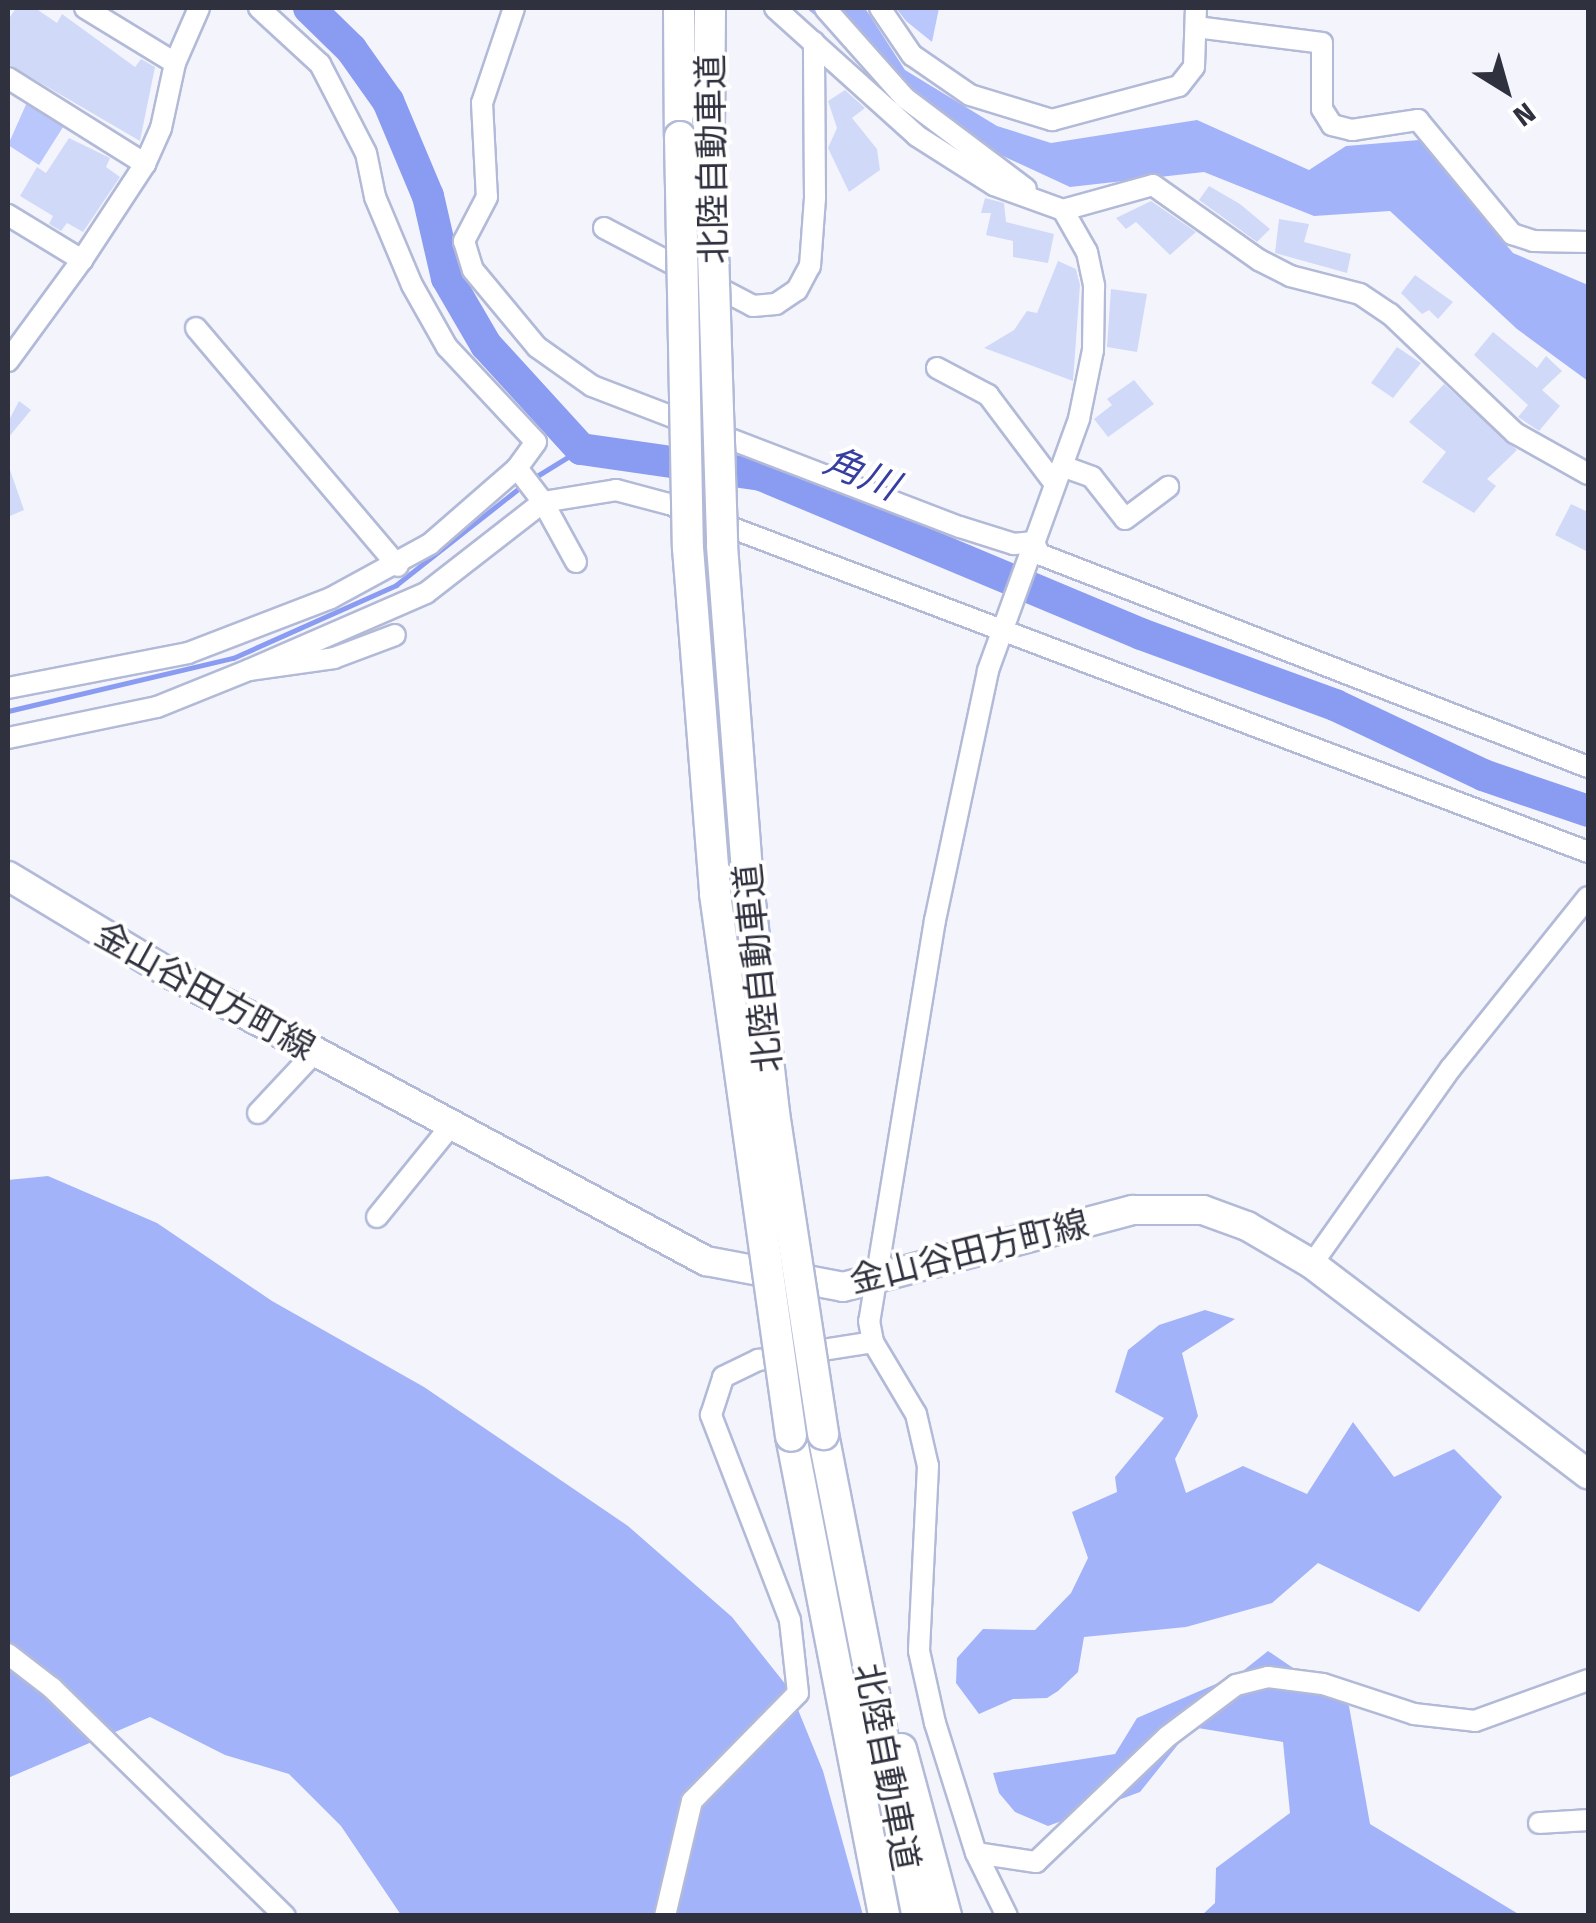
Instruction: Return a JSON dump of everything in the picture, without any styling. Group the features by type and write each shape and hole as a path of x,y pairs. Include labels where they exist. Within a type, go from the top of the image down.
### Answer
{"highway":[{"name":"北陸自動車道","path":"679,8 688,530 715,894 790,1436 884,1916"},
{"name":"北陸自動車道","path":"710,8 709,124 722,546 748,893 822,1434 918,1916"},
{"path":"832,1485 946,1916"}],"main road":[{"name":"金山谷田方町線","path":"8,876 315,1052 706,1261 816,1285 872,1281 1133,1210 1179,1208 1236,1222 1312,1264 1588,1474"}],"street":[{"path":"85,8 175,62"},
{"path":"8,361 82,260 145,164 161,128 175,62 199,8"},
{"path":"8,688 202,648 398,566 517,468 536,442 447,348 404,267 375,197 366,153 320,64 259,8"},
{"path":"514,8 482,103 486,198 464,241 473,270 537,347 592,386 960,527 1014,544 1033,544"},
{"path":"775,8 916,136 994,184 1054,206 1153,186 1259,260 1375,304 1515,433 1588,474"},
{"path":"825,8 905,98 1054,206 1087,252 1094,286 1093,350 1058,475 1002,632 935,920 872,1281 873,1342 916,1414 928,1466 919,1651 976,1853 1007,1916"},
{"path":"880,8 912,55 970,95 1052,120 1180,86 1194,67 1196,17 1322,43 1322,109 1332,125 1352,130 1418,120 1512,234 1533,241 1588,242"},
{"path":"604,228 753,306 776,304 797,290 810,266 815,198 814,42"},
{"path":"8,78 145,164"},
{"path":"8,215 82,260"},
{"path":"196,328 398,566"},
{"path":"937,368 988,395 1058,475 1092,477 1125,519 1168,487"},
{"path":"517,468 543,502 576,562"},
{"path":"8,738 157,707 249,670 426,593 543,502 616,490 670,504 1588,852"},
{"path":"1033,544 1040,554 1588,767"},
{"path":"249,670 334,658 395,635"},
{"path":"1312,1264 1450,1068 1588,897"},
{"path":"258,1113 315,1052"},
{"path":"377,1217 452,1123"},
{"path":"664,1916 692,1801 798,1692 790,1620 711,1415 723,1378 758,1360 873,1342"},
{"path":"8,1654 52,1688 285,1916"},
{"path":"976,1853 1036,1862 1168,1736 1236,1684 1268,1677 1324,1684 1414,1714 1475,1722 1588,1680"},
{"path":"1540,1823 1588,1820"}],"shaded area":[{"path":"806,8 865,8 905,70 997,126 1051,143 1197,120 1309,170 1346,146 1419,140 1513,253 1588,285 1588,381 1517,329 1390,211 1314,216 1204,172 1070,187 975,143"},
{"path":"896,8 939,8 932,42 906,21"},
{"path":"28,100 65,124 39,165 8,145"},
{"path":"48,1176 157,1223 272,1301 424,1387 628,1526 732,1617 790,1690 823,1771 863,1915 401,1915 341,1826 289,1774 225,1755 150,1717 8,1778 8,1180"},
{"path":"1205,1310 1235,1319 1182,1353 1198,1416 1175,1459 1186,1493 1243,1466 1307,1494 1353,1422 1394,1477 1454,1449 1502,1497 1419,1612 1318,1563 1272,1603 1186,1627 1084,1637 1078,1672 1058,1691 1047,1698 1013,1699 979,1714 956,1683 957,1658 983,1629 1035,1630 1071,1593 1088,1558 1072,1512 1117,1492 1115,1477 1164,1418 1115,1392 1128,1350 1159,1325"},
{"path":"1268,1651 1349,1706 1370,1824 1520,1915 1202,1915 1215,1903 1216,1868 1290,1813 1283,1742 1192,1727 1140,1792 1048,1826 1015,1812 999,1793 993,1773 1115,1754 1137,1718 1239,1674"}],"building":[{"path":"16,8 35,8 57,23 62,14 135,67 141,59 155,67 140,141 8,64 8,20"},
{"path":"845,90 865,108 852,118 877,149 880,170 849,192 828,148 837,128 828,101"},
{"path":"69,138 110,158 106,167 120,177 83,232 67,223 61,231 49,224 53,216 20,196 37,167 46,173"},
{"path":"1209,186 1240,204 1270,229 1257,242 1199,200"},
{"path":"985,198 1004,203 1006,222 1054,234 1048,263 1013,257 1013,241 986,235 991,213 981,213"},
{"path":"1151,201 1196,232 1170,255 1136,222 1126,229 1116,218"},
{"path":"1279,219 1309,224 1304,242 1351,254 1347,273 1275,253"},
{"path":"1058,261 1076,269 1080,285 1073,381 984,348 1014,330 1027,311 1037,313"},
{"path":"1415,275 1453,302 1438,319 1429,310 1422,314 1401,293"},
{"path":"1111,289 1147,294 1137,352 1107,347"},
{"path":"1493,332 1537,368 1546,356 1562,371 1542,390 1560,406 1539,431 1518,417 1528,405 1474,355"},
{"path":"1397,347 1421,363 1393,398 1371,383"},
{"path":"1134,380 1154,404 1108,437 1094,419 1112,405 1107,399"},
{"path":"1444,384 1517,450 1487,479 1496,486 1474,513 1422,482 1446,452 1409,422"},
{"path":"19,401 31,410 8,438 8,422"},
{"path":"10,470 24,510 10,516 8,508"},
{"path":"1571,504 1588,512 1588,552 1555,535"}],"waterway":[{"name":"角川","path":"309,8 351,49 388,101 428,196 447,278 486,345 581,449 761,475 1141,634 1335,705 1483,775 1588,811"},
{"path":"532,479 581,449"},
{"path":"8,711 233,658 396,585 523,485"}]}
